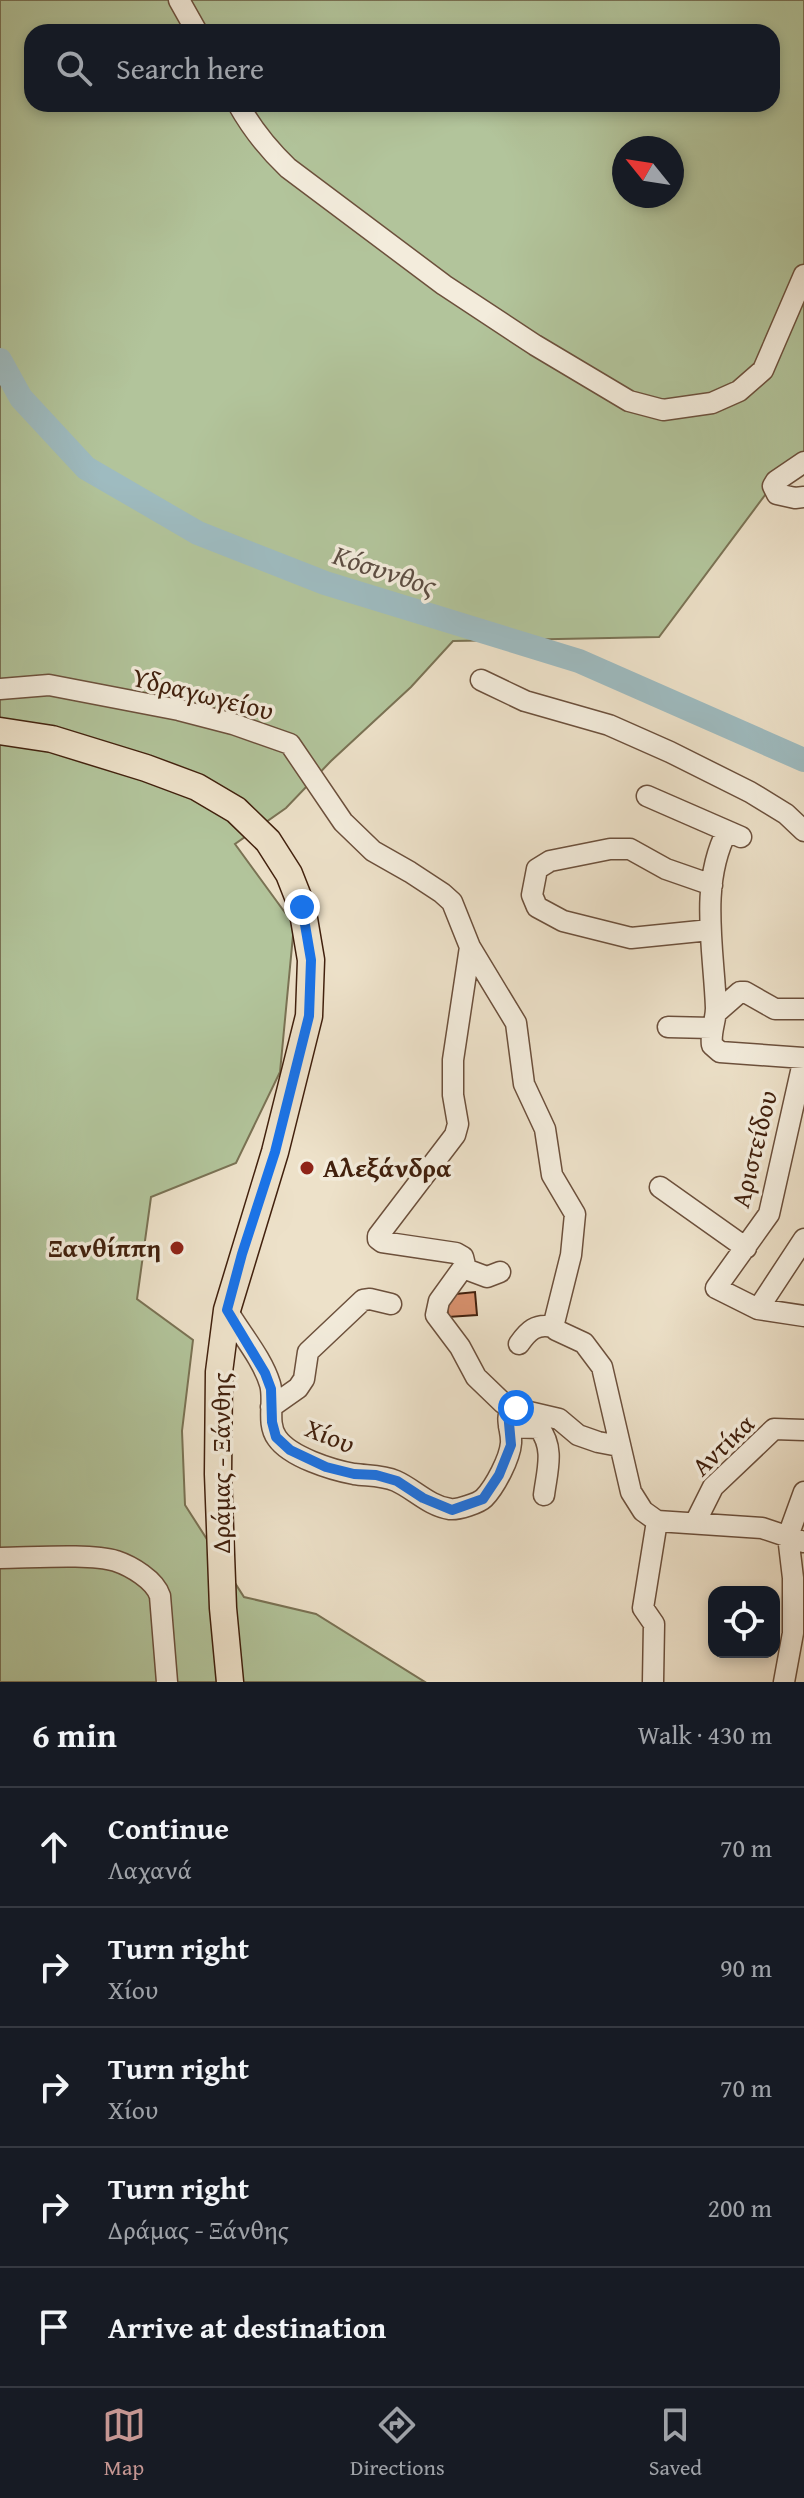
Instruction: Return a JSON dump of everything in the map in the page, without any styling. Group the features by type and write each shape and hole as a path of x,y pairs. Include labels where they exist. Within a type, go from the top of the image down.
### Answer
{"main road":[{"name":"Δράμας - Ξάνθης","path":"0,731 52,739 197,787 236,810 268,841 289,874 302,907 311,960 309,1016 275,1152 227,1310 219,1372 218,1474 223,1608 230,1682"}],"street":[{"path":"179,0 192,24"},
{"path":"243,112 268,150 444,285 535,345 629,401 663,410 687,409 712,403 739,391 763,370 804,275"},
{"path":"804,462 773,486 777,494 804,497"},
{"path":"481,680 525,701 609,725 670,752 750,792 786,814 804,831"},
{"name":"Υδραγωγείου","path":"0,689 49,685 179,710 233,724 290,744 343,822 373,851 410,872 452,902 470,947 516,1023 524,1084 545,1129 552,1175 575,1214 571,1255 553,1327"},
{"path":"647,796 734,834 718,855 712,885 712,1045 720,1052 804,1058"},
{"path":"710,930 631,938 563,921 537,907 532,895 537,869 550,861 610,849 630,849 666,869 712,885"},
{"path":"470,947 453,1060 453,1095 458,1124 455,1135 378,1236 382,1242 456,1253 463,1257 465,1265 439,1301 436,1315 460,1347 476,1377 503,1403 510,1418 539,1428 546,1437 550,1447 544,1495"},
{"path":"668,1027 714,1020 740,992 775,1009 804,1009"},
{"name":"Αριστείδου","path":"758,1309 716,1288 769,1214 804,1058"},
{"path":"660,1187 746,1248"},
{"path":"804,1239 758,1309 804,1316"},
{"path":"463,1268 487,1277 500,1272"},
{"path":"271,1407 298,1388 304,1379 308,1352 363,1300 391,1304"},
{"name":"Χίου","path":"227,1310 265,1373 271,1389 272,1422 276,1437 290,1450 326,1467 397,1481 423,1498 452,1510 483,1499 505,1463 511,1445 510,1418"},
{"path":"519,1344 526,1333 544,1325 584,1343 602,1367 631,1492 643,1511 657,1521 762,1528 796,1539"},
{"path":"510,1418 559,1419 578,1435 619,1446"},
{"name":"Αντίκα","path":"695,1523 713,1487 774,1429 804,1430"},
{"path":"784,1682 793,1633 796,1539 804,1492"},
{"path":"653,1682 654,1624 643,1608 657,1521"},
{"path":"0,1558 115,1561 142,1575 153,1584 160,1596 167,1682"}],"green space":[{"path":"0,0 804,0 804,454 786,467 659,637 453,641 411,687 331,761 286,808 235,844 294,925 280,1072 236,1163 151,1197 137,1299 193,1340 182,1431 185,1505 244,1597 316,1614 425,1682 0,1682"}],"building":[{"path":"475,1292 477,1315 448,1317 446,1295"}],"waterway":[{"name":"Κόσυνθος","path":"0,360 21,398 86,468 198,533 325,583 579,661 804,760"}],"place":[{"name":"Αλεξάνδρα","path":"307,1168"},
{"name":"Ξανθίππη","path":"177,1248"}],"route":[{"path":"302,907 311,960 309,1016 275,1152 227,1310 265,1373 271,1389 272,1422 276,1437 290,1450 326,1467 397,1481 423,1498 452,1510 483,1499 499,1475 511,1445 508,1412 516,1408"}]}
